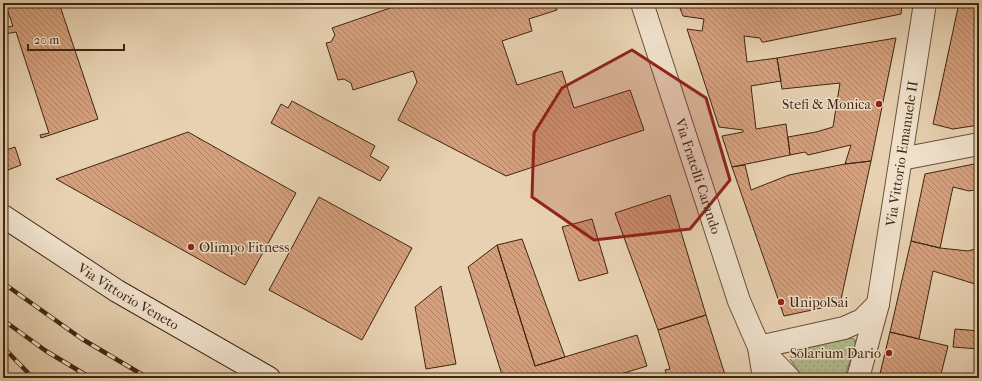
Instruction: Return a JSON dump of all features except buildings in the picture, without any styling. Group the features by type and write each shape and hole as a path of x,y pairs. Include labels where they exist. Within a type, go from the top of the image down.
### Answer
{"street":[{"name":"Via Fratelli Carando","path":"642,3 739,301 759,347 764,378"},
{"name":"Via Vittorio Emanuele II","path":"858,378 878,304 924,3"},
{"path":"901,159 979,144"},
{"name":"Via Vittorio Veneto","path":"3,216 117,291 263,375 283,378"},
{"path":"759,347 844,328 862,320 878,304"},
{"name":"Via Fratelli Carando","path":"759,347 789,378"}],"highlighted area":[{"path":"632,50 706,98 730,180 690,229 594,240 532,197 534,133 562,88"}],"green space":[{"path":"852,338 855,340 856,345 844,378 803,378 790,359 790,354 793,350"}],"railway":[{"path":"3,283 82,339 148,378"},
{"path":"3,320 46,351 91,378"},
{"path":"3,347 33,378"}],"place":[{"name":"Stefi & Monica","path":"879,104"},
{"name":"Olimpo Fitness","path":"191,247"},
{"name":"UnipolSai","path":"781,302"},
{"name":"Solarium Dario","path":"889,353"}]}
